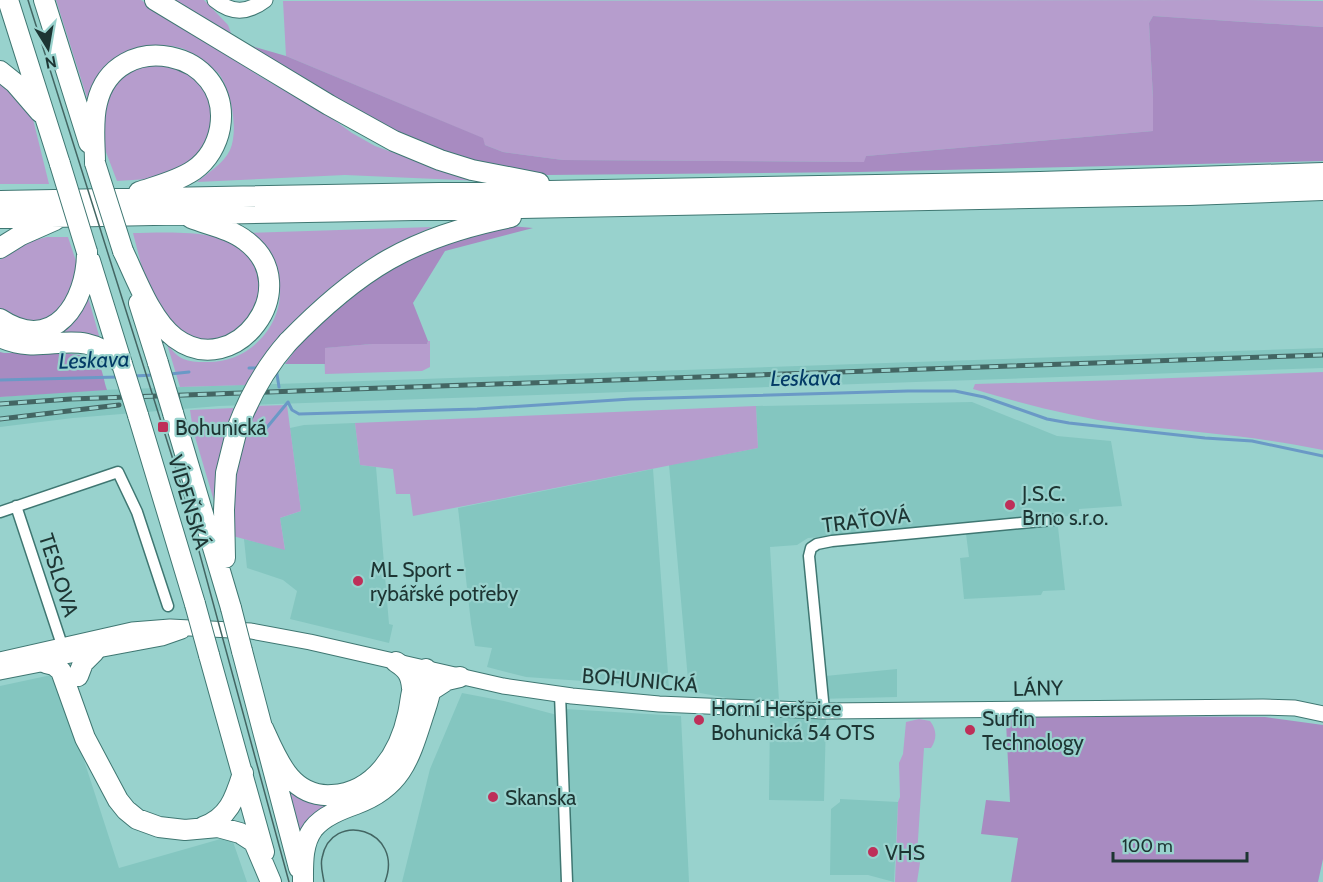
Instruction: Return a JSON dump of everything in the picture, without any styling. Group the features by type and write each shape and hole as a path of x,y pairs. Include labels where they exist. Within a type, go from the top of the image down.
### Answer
{"highway":[{"name":"VÍDEŇSKÁ","path":"8,0 195,604 272,882"},
{"name":"VÍDEŇSKÁ","path":"44,0 230,602 303,882"},
{"path":"155,0 329,105 394,141 472,170 581,198"},
{"path":"95,163 97,104 103,87 119,69 146,56 171,56 189,63 209,81 218,97 221,115 219,133 208,156 187,174 120,198"},
{"path":"0,71 15,83 46,118"},
{"path":"0,218 180,214 1323,173"},
{"path":"0,201 120,198 1231,195 1323,190"},
{"path":"230,602 224,510 226,473 237,429 258,383 288,342 326,304 360,277 377,265 414,246 449,232 581,198"},
{"path":"123,251 160,322 177,340 207,349 238,341 254,327 266,309 269,287 264,265 252,247 241,238 180,214"},
{"path":"0,248 21,235 63,217"},
{"path":"0,319 14,327 29,330 51,326 65,318 81,293 86,273 87,252"},
{"path":"0,337 29,345 86,342 109,353 122,364"},
{"path":"64,651 73,665 72,677 112,789 126,810 144,822 176,830 203,827 230,828 250,838 272,882"},
{"path":"72,677 94,652"},
{"path":"396,662 409,673 421,690"},
{"path":"46,663 72,677"},
{"path":"303,882 304,851 312,830 331,815 369,799 391,784 402,770 410,755 421,690 418,674 426,669"},
{"path":"263,728 278,762 295,783 315,794 344,794 371,780 388,763 401,736 408,714 421,690 460,677"},
{"path":"203,827 217,821 228,810 243,774"}],"street":[{"path":"215,0 238,11 249,9 265,0"},
{"path":"0,512 118,472 137,512 168,606"},
{"name":"TESLOVA","path":"16,506 64,651"},
{"name":"TRAŤOVÁ","path":"824,711 809,556 811,548 817,544 832,541 1053,520"},
{"name":"BOHUNICKÁ","path":"0,672 46,663 83,640 151,627 251,631 310,642 460,677 560,694 659,704 753,709"},
{"name":"BOHUNICKÁ","path":"0,660 64,651 94,652 162,638 188,629"},
{"name":"BOHUNICKÁ","path":"560,694 567,882"},
{"name":"LÁNY","path":"753,709 824,711 1263,707 1295,708 1323,714"}],"shaded area":[{"path":"56,0 141,0 261,77 323,112 375,146 450,173 482,181 345,175 197,182 224,159 233,142 234,122 230,100 219,74 181,48 148,46 126,52 107,64 98,75 88,101"},
{"path":"164,0 204,0 228,25 234,41"},
{"path":"283,1 1323,1 1323,27 1153,16 1149,23 1153,131 866,156 865,162 563,160 503,152 485,145 482,138 286,56"},
{"path":"1153,16 1323,27 1323,161 858,172 545,175 466,162 400,138 234,41 286,56 483,138 485,145 503,152 563,160 864,162 866,156 1153,131 1149,23"},
{"path":"170,61 199,79 211,100 212,136 194,160 181,168 148,179 117,181 101,139 107,96 127,71 146,63"},
{"path":"0,76 31,111 49,184 0,184"},
{"path":"500,225 533,228 445,251 413,303 428,341 427,344 372,344 325,348 325,364 285,364 305,337 337,306 389,267 446,241"},
{"path":"432,227 390,247 353,272 261,362 246,385 180,387 167,344 175,354 188,361 225,360 242,354 257,343 269,329 276,313 280,296 278,277 264,247 246,233"},
{"path":"133,233 203,235 237,244 250,254 259,267 263,308 227,342 185,340 148,291"},
{"path":"47,237 68,237 77,264 76,295 36,328 0,310 0,260 21,245"},
{"path":"88,297 100,339 82,332 61,333 77,317"},
{"path":"430,341 430,367 422,371 325,374 324,348 372,344 427,344"},
{"path":"1323,348 1323,368 219,406 73,418 0,427 0,397 70,391"},
{"path":"0,352 54,353 91,358 100,366 107,390 0,397"},
{"path":"1323,372 1323,450 1249,438 1086,418 973,389 975,384"},
{"path":"972,402 1057,436 1111,441 1122,506 1079,509 1079,514 1057,518 1065,590 1043,591 1041,595 964,599 960,558 969,557 965,526 808,538 797,545 770,547 779,701 744,701 689,691 669,465 758,448 756,406"},
{"path":"287,405 301,511 280,518 285,550 229,535 231,478 253,406"},
{"path":"756,406 758,448 413,516 410,494 396,494 393,469 360,465 355,423"},
{"path":"234,408 223,445 214,501 193,430 190,410"},
{"path":"355,423 360,465 376,467 389,624 393,625 389,643 290,619 297,591 283,580 247,568 244,539 285,549 280,518 301,511 290,428 304,425"},
{"path":"653,469 669,687 526,677 487,667 492,648 475,646 458,508"},
{"path":"897,669 897,697 817,699 815,677"},
{"path":"56,674 119,868 231,836 247,882 0,882 0,686"},
{"name":"Skanska","path":"462,693 557,715 566,882 402,882 430,769"},
{"path":"565,709 681,716 689,882 571,882"},
{"path":"992,715 1265,717 1323,725 1323,859 1318,882 1011,882 1018,838 981,834 986,800 1010,802 1006,722 991,723"},
{"path":"770,717 826,718 824,801 769,800"},
{"path":"919,719 930,721 935,734 931,748 924,748 917,855 921,856 917,882 895,882 900,797 899,763 903,754 906,722"},
{"path":"288,788 338,798 300,836"},
{"path":"840,799 898,802 894,882 868,875 830,875 831,809 840,802"}],"waterway":[{"name":"Leskava","path":"249,368 258,368"},
{"name":"Leskava","path":"276,368 279,387"},
{"name":"Leskava","path":"170,374 189,372"},
{"name":"Leskava","path":"134,376 154,375"},
{"name":"Leskava","path":"0,380 118,377"},
{"name":"Leskava","path":"264,431 288,402 292,410 299,414 477,409 631,399 955,391 984,397 1047,419 1069,423 1252,441 1323,456"}],"tram line":[{"path":"28,0 181,485 289,882"},
{"path":"324,882 321,861 328,843 338,834 351,830 364,832 376,838 385,849 388,864 385,882"}],"railway":[{"path":"0,404 71,399 1323,355"},
{"path":"0,419 119,405"}],"place":[{"name":"Bohunická","path":"163,427"},
{"name":"J.S.C. Brno s.r.o.","path":"1010,505"},
{"name":"ML Sport - rybářské potřeby","path":"358,581"},
{"name":"Horní Heršpice Bohunická 54 OTS","path":"699,720"},
{"name":"Surfin Technology","path":"970,730"},
{"name":"Skanska","path":"493,797"},
{"name":"VHS","path":"873,852"}]}
